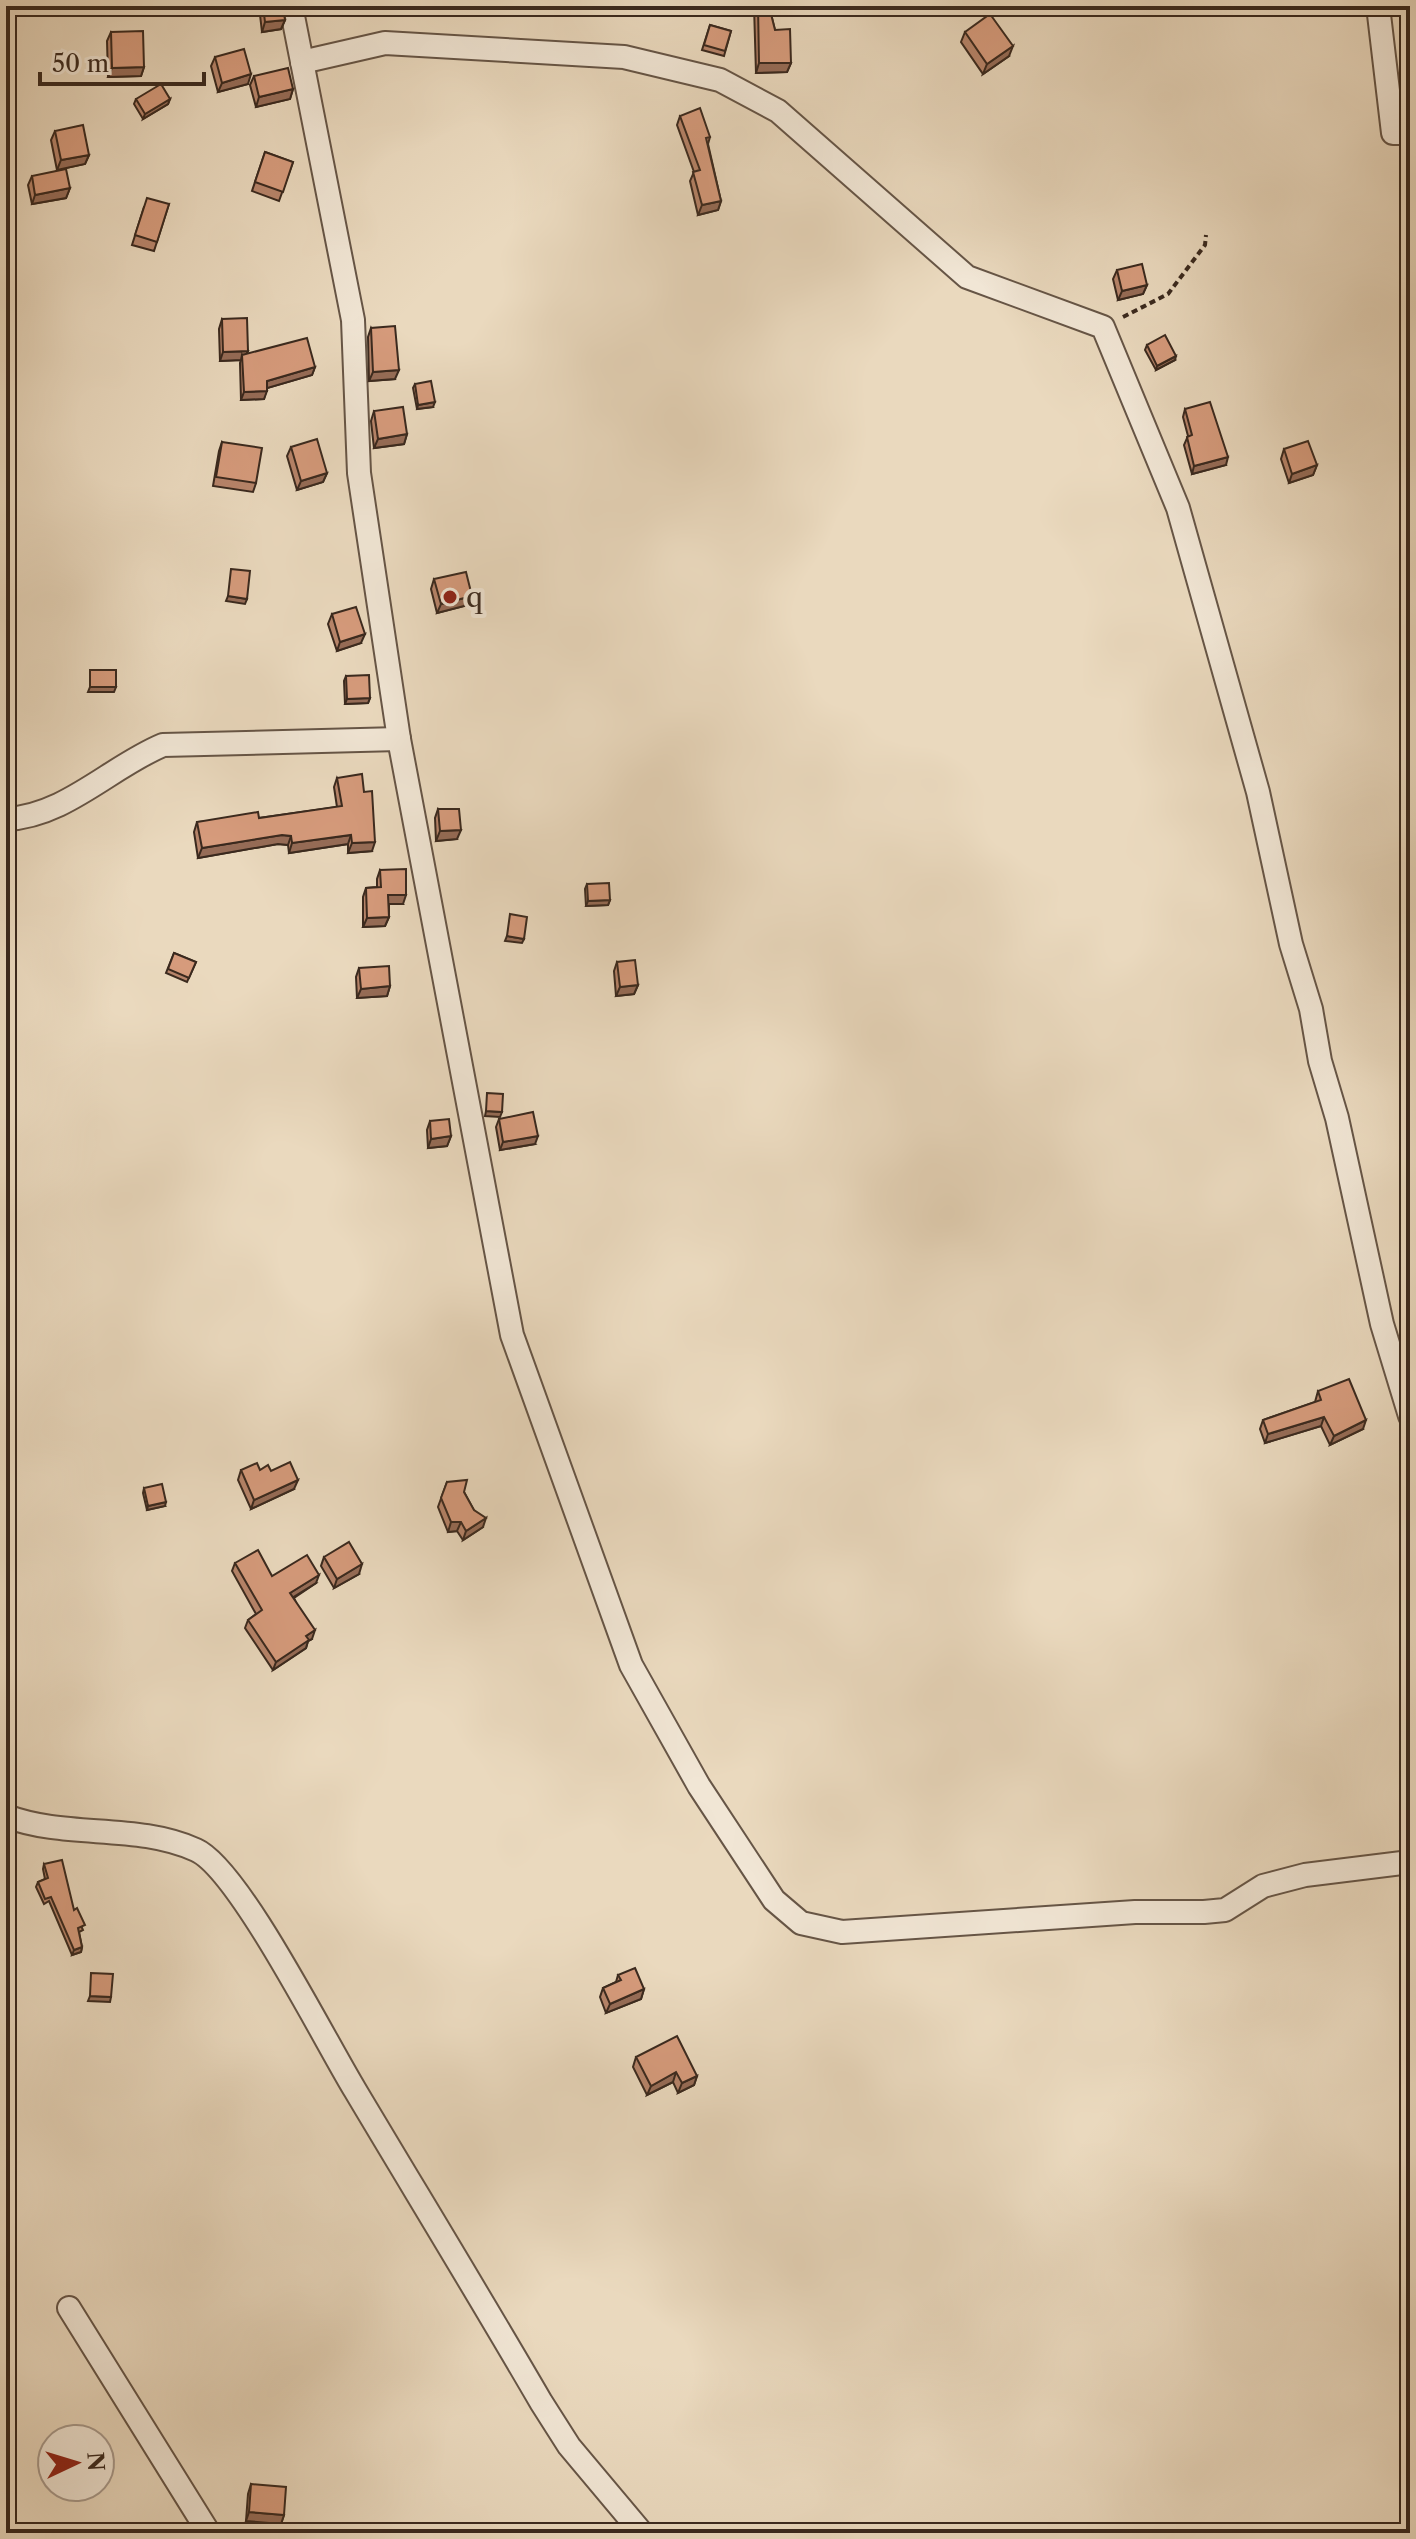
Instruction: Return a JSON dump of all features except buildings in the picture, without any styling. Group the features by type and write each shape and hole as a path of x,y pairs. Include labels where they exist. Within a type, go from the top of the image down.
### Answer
{"street":[{"path":"291,6 353,320 359,473 399,739 512,1335 631,1665 699,1786 774,1900 801,1923 842,1932 1135,1912 1225,1910 1263,1886 1305,1875 1410,1862"},
{"path":"1378,6 1393,133 1410,133"},
{"path":"302,62 385,43 624,57 720,80 778,111 967,277 1103,327 1178,508 1258,792 1291,944 1311,1009 1320,1061 1337,1118 1382,1324 1410,1416"},
{"path":"6,819 28,818 58,805 131,758 163,745 399,739"},
{"path":"6,1816 34,1827 160,1840 198,1850 218,1868 242,1900 307,2006 569,2446 642,2533"},
{"path":"69,2308 209,2533"}],"path":[{"path":"1103,327 1168,294 1205,245 1206,235"}],"place":[{"name":"q","path":"450,597"}]}
